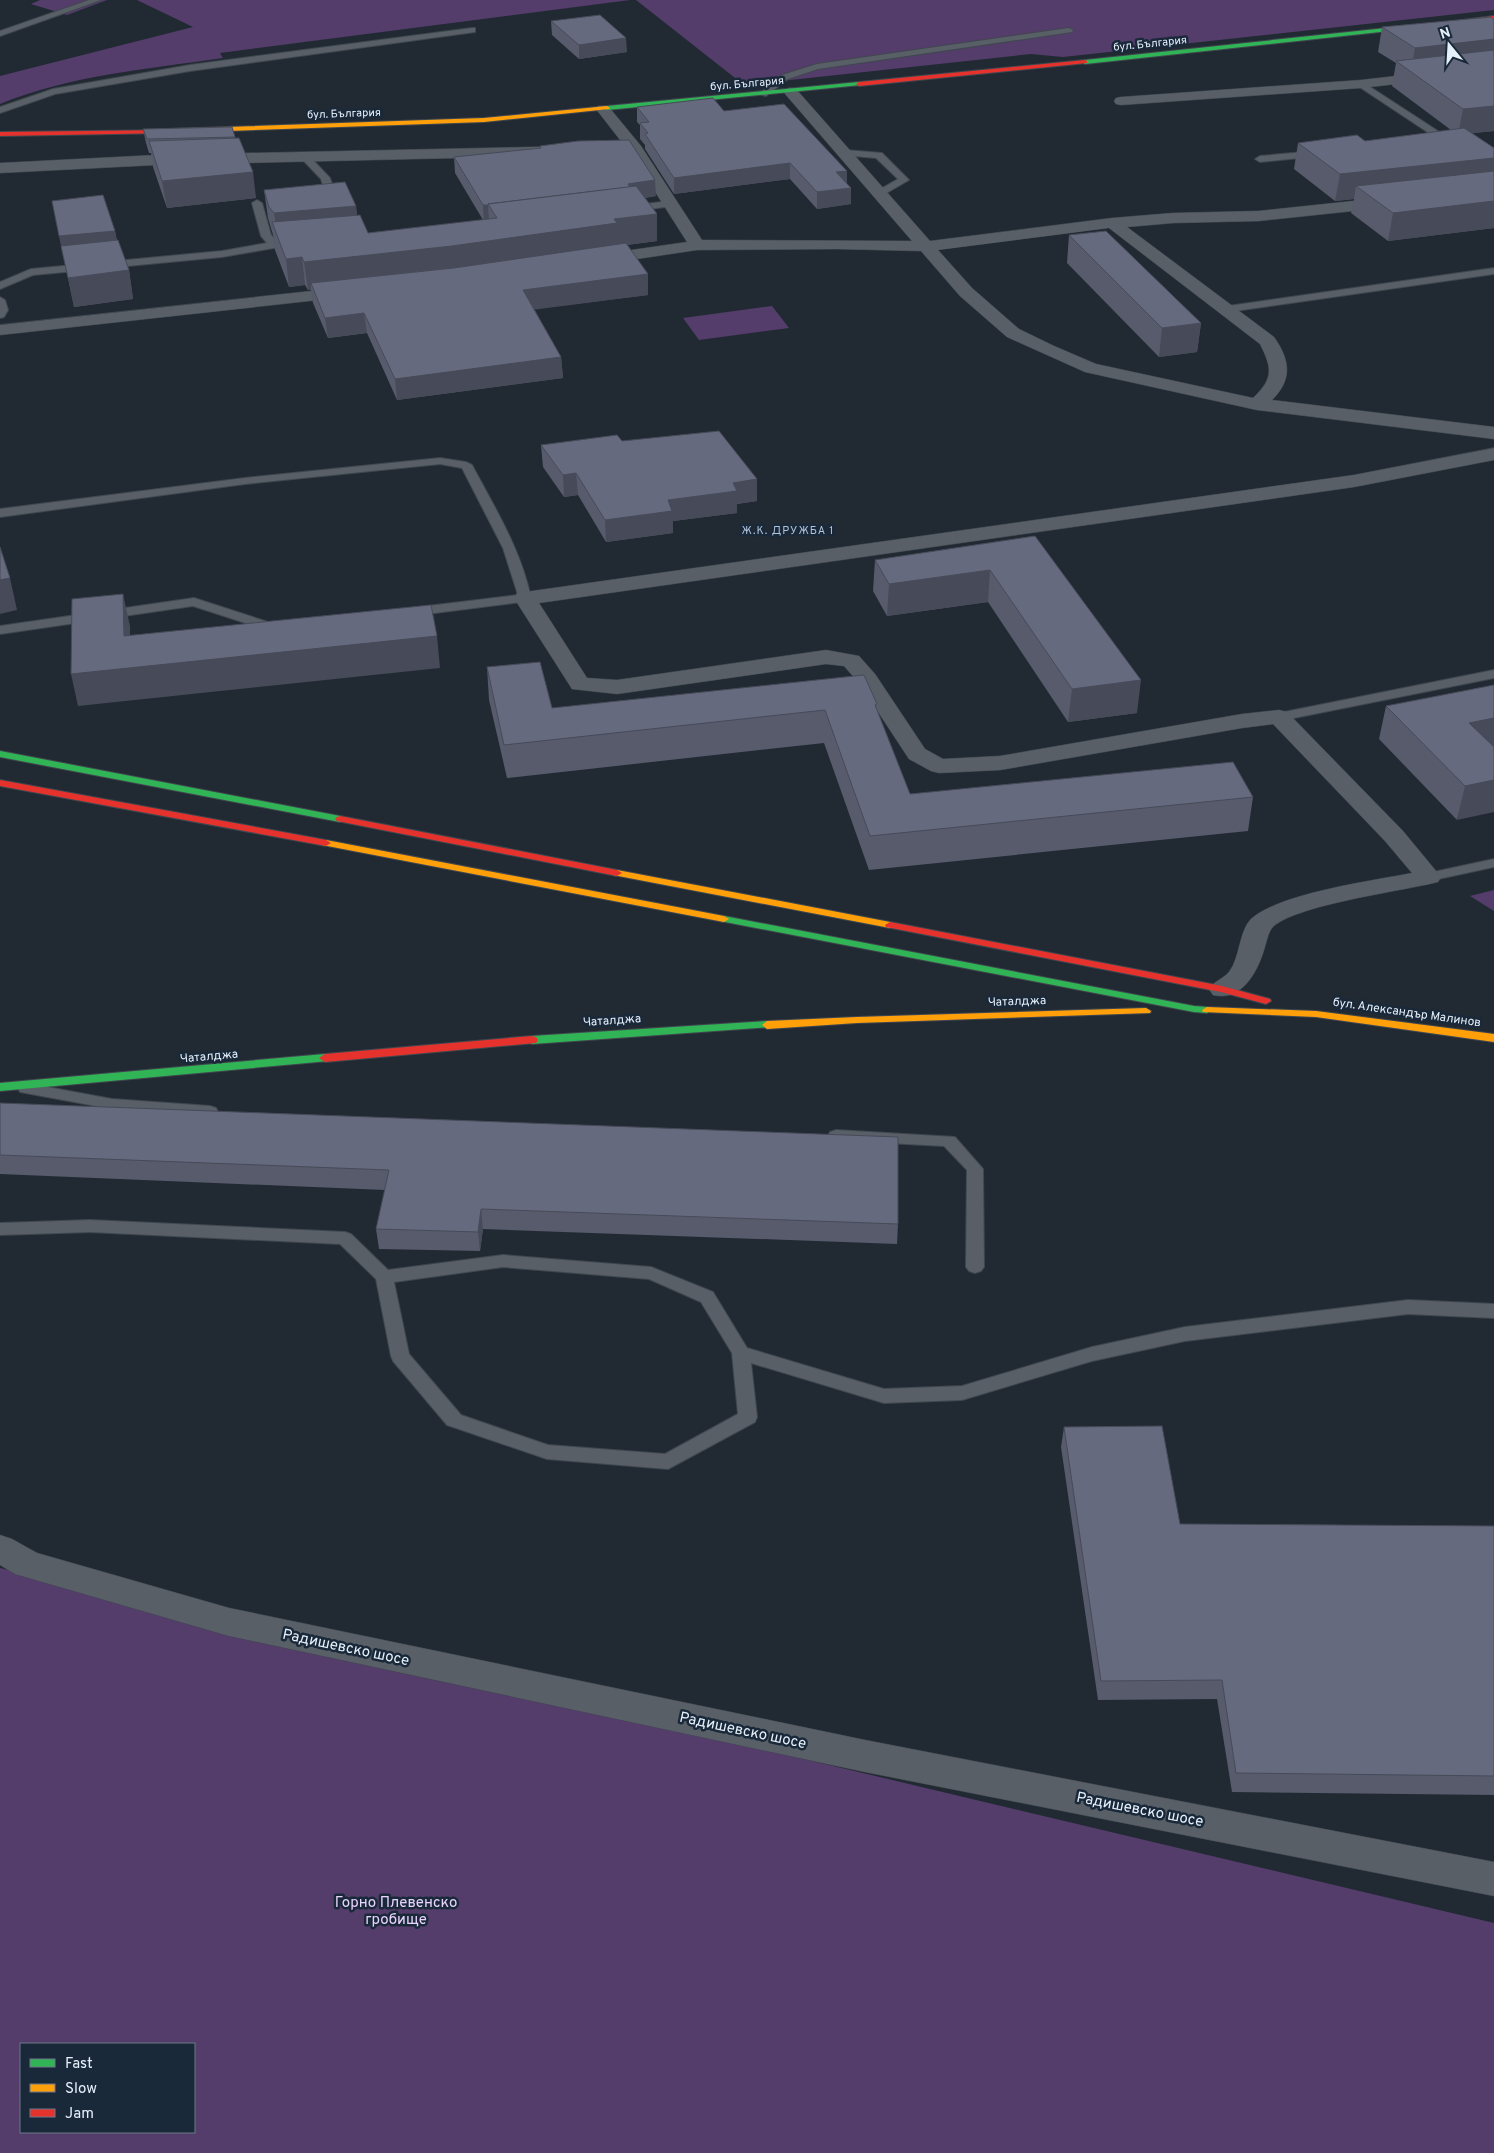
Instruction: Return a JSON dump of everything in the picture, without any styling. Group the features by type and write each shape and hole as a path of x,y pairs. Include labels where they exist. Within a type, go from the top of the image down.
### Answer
{"street":[{"name":"бул. България","path":"0,134 251,129 484,120 791,92 1494,18"},
{"path":"1122,101 1361,84 1494,69"},
{"path":"791,92 966,292 1013,333 1048,350 1091,368 1257,404 1494,433"},
{"path":"603,109 636,149 669,204 697,245"},
{"path":"0,168 156,160 636,149"},
{"path":"581,262 697,245 838,244 927,246 1174,218 1259,216 1410,200"},
{"path":"1112,224 1228,309 1268,341 1279,364 1278,378 1268,394 1257,404"},
{"path":"0,330 366,290"},
{"path":"1194,1009 1239,976 1248,960 1260,925 1281,911 1309,902 1429,877 1394,836 1279,717 1242,721 1000,763 938,766 917,754 867,679 851,661 826,657 617,687 580,684 525,598 934,542 1344,482 1494,454"},
{"path":"0,754 1222,989 1316,1014"},
{"path":"0,783 365,850 1194,1009 1316,1014"},
{"name":"Чаталджа","path":"0,1087 637,1032 857,1020 1194,1009"},
{"name":"бул. Александър Малинов","path":"1316,1014 1494,1038"},
{"name":"Радишевско шосе","path":"0,1549 27,1564 229,1622 865,1756 1494,1878"}],"lane":[{"path":"0,34 97,0"},
{"path":"0,29 15,28"},
{"path":"0,110 53,92 181,70 472,30"},
{"path":"763,94 785,77 817,66 1069,30"},
{"path":"1361,84 1441,137 1444,142 1433,144"},
{"path":"844,153 880,155 904,180 880,193"},
{"path":"1260,159 1327,153"},
{"path":"306,158 325,178 332,199"},
{"path":"257,202 266,236 274,246"},
{"path":"619,210 669,204"},
{"path":"0,286 31,272 222,254 274,246 312,244"},
{"path":"1228,309 1494,271"},
{"path":"0,300 3,310 0,315"},
{"path":"0,513 245,481 440,461 466,465 490,509 523,579 525,598 400,613"},
{"path":"0,630 194,602 267,626 286,625"},
{"path":"1279,717 1494,674"},
{"path":"1429,877 1494,863"},
{"path":"19,1086 112,1104 223,1114"},
{"path":"824,1135 949,1140 975,1169 975,1267"},
{"path":"0,1229 90,1226 345,1238 384,1277 400,1356 454,1420 547,1452 668,1462 748,1417 742,1353 707,1297 651,1273 503,1261 384,1277"},
{"path":"742,1353 884,1396 962,1393 1092,1354 1185,1334 1408,1307 1494,1311"}],"green space":[{"path":"40,0 107,0 67,15 31,4"},
{"path":"137,0 630,0 220,53 223,58 110,74 54,86 0,104 0,76 193,27"},
{"path":"636,0 1494,0 1494,10 1063,57 1031,54 744,85"},
{"path":"772,306 789,328 699,340 683,318"},
{"path":"1494,890 1494,911 1470,896"},
{"name":"Горно Плевенско гробище","path":"0,1568 1494,1923 1494,2153 0,2153"}],"building":[{"path":"600,15 626,38 579,45 551,21"},
{"path":"1491,17 1494,20 1494,39 1415,48 1382,27"},
{"path":"1494,50 1494,106 1463,109 1396,61"},
{"path":"713,98 724,111 784,104 847,171 836,172 851,188 817,192 790,163 674,178 645,134 648,133 640,123 649,122 637,107"},
{"path":"232,127 235,137 147,139 143,129"},
{"path":"1464,128 1494,148 1494,158 1340,174 1298,143 1357,135 1365,141"},
{"path":"239,138 253,172 162,181 149,141"},
{"path":"629,140 655,180 628,184 630,187 489,205 483,205 454,157 541,148 540,146 578,141"},
{"path":"1494,171 1494,201 1393,213 1356,186"},
{"path":"345,182 356,206 274,213 269,207 264,190"},
{"path":"636,186 657,214 614,219 617,223 452,246 304,262 302,257 286,259 272,222 360,215 368,233 497,218 488,204"},
{"path":"103,195 115,231 59,236 52,201"},
{"path":"1106,231 1201,323 1162,328 1069,235"},
{"path":"118,240 129,270 68,278 61,246"},
{"path":"626,243 648,274 523,290 561,357 395,379 364,313 325,318 311,283 454,268"},
{"path":"719,431 757,479 733,483 737,491 668,500 672,511 605,520 576,473 563,475 541,445 617,435 622,441"},
{"path":"1035,536 1141,680 1072,689 990,570 889,584 875,560"},
{"path":"0,547 10,578 0,580"},
{"path":"123,594 124,636 431,605 437,636 71,674 72,599"},
{"path":"540,662 552,708 864,675 877,704 875,705 910,794 1233,762 1253,797 870,836 825,710 504,745 487,667"},
{"path":"1494,685 1494,718 1469,723 1494,747 1494,780 1465,786 1386,706"},
{"path":"0,1103 898,1137 898,1224 481,1209 478,1232 376,1229 389,1170 0,1155"},
{"path":"1162,1426 1180,1524 1494,1526 1494,1776 1236,1773 1222,1680 1101,1681 1064,1427"}],"traffic: fast":[{"path":"1085,62 1396,29"},
{"path":"607,108 859,84"},
{"path":"0,754 340,819"},
{"path":"724,919 1207,1010"},
{"path":"532,1040 767,1025"},
{"path":"0,1087 325,1058"}],"traffic: slow":[{"path":"171,131 484,120 607,108"},
{"path":"326,843 724,919"},
{"path":"617,873 890,925"},
{"path":"1207,1010 1316,1014 1494,1038"},
{"path":"767,1025 857,1020 1146,1011"}],"traffic: jam":[{"path":"1396,29 1494,18"},
{"path":"859,84 1085,62"},
{"path":"0,134 171,131"},
{"path":"0,783 326,843"},
{"path":"340,819 617,873"},
{"path":"890,925 1222,989 1266,1001"},
{"path":"325,1058 532,1040"}],"district":[{"name":"Ж.К. ДРУЖБА 1","path":"788,530"}]}
